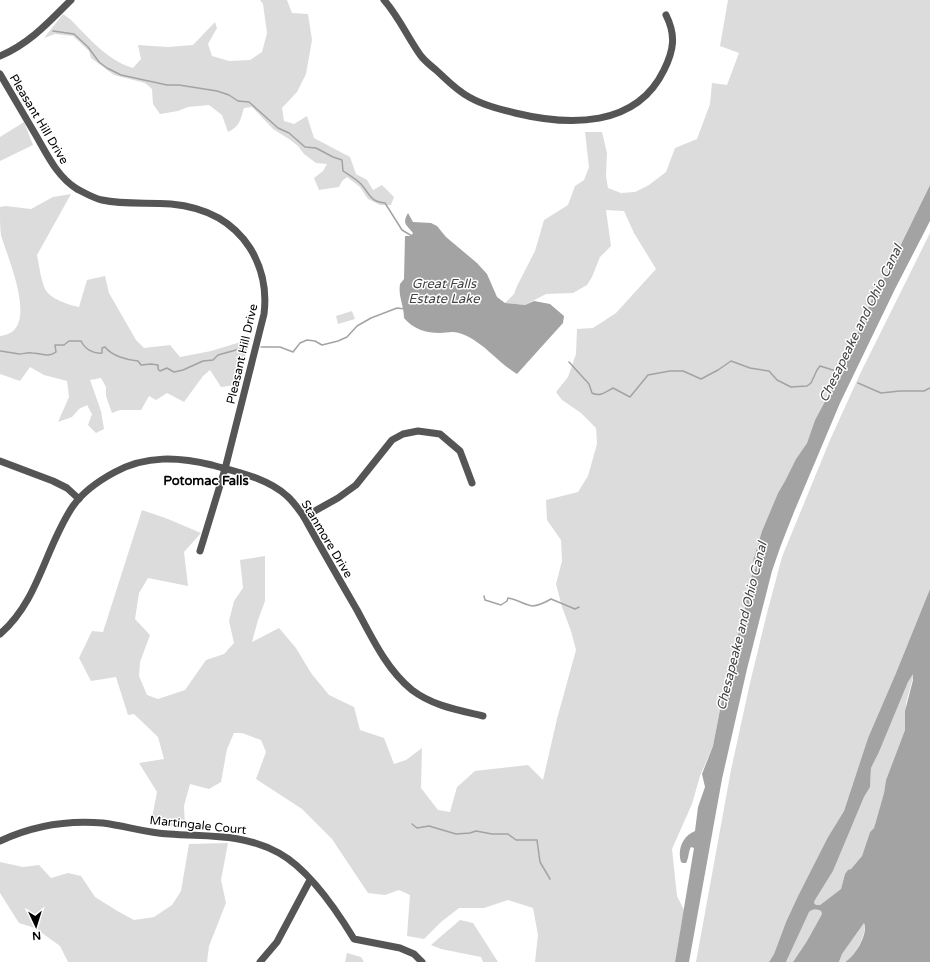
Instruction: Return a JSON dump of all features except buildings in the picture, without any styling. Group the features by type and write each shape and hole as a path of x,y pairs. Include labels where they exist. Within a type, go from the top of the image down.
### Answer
{"street":[{"path":"0,56 16,49 36,35 71,0"},
{"path":"384,0 398,19 421,56 459,91 470,98 492,107 534,117 573,120 595,120 613,116 631,107 653,88 668,62 673,41 672,27 666,15"},
{"name":"Pleasant Hill Drive","path":"0,74 59,173 75,188 101,200 124,204 170,204 205,211 221,219 237,232 255,257 261,270 266,302 264,314 225,469 200,551"},
{"path":"304,518 338,498 356,485 392,440 403,434 418,431 440,434 460,451 472,483"},
{"name":"Stanmore Drive","path":"0,634 10,626 26,605 63,525 73,506 79,499 104,478 123,467 142,461 160,458 199,462 258,479 276,487 293,502 304,518 381,653 389,666 402,681 412,690 425,698 446,708 483,716"},
{"path":"0,462 53,481 67,488 79,499"},
{"name":"Martingale Court","path":"0,841 42,826 85,822 104,823 168,834 228,836 261,844 280,853 295,864 329,902 354,939 400,948 414,954 422,962"},
{"path":"260,962 277,942 310,880"}],"shaded area":[{"path":"260,0 287,0 292,13 308,14 312,40 306,74 297,92 282,108 284,121 294,124 307,116 314,138 350,157 356,174 367,180 373,190 382,185 394,197 391,205 380,205 368,199 360,187 347,177 342,181 339,187 319,190 314,178 323,171 327,164 316,163 304,154 298,146 273,129 252,107 244,108 239,123 235,128 228,132 222,115 209,105 188,107 178,111 160,114 153,104 152,89 145,83 114,75 91,58 89,51 73,36 55,34 44,38 63,14 99,48 115,60 133,68 141,59 138,45 168,47 193,45 215,22 217,28 208,44 212,56 229,61 250,60 262,52 267,33 263,4"},
{"path":"728,0 930,0 930,185 889,269 872,299 837,379 815,420 807,443 796,459 778,493 762,531 753,561 756,568 752,574 742,622 733,651 738,659 725,684 713,746 700,776 692,804 672,849 677,896 684,910 675,962 535,962 538,935 533,908 508,900 484,908 459,908 441,922 424,939 407,936 410,895 399,890 385,895 368,893 332,839 302,809 256,779 266,752 261,740 242,733 234,733 227,749 221,782 209,789 190,784 184,806 185,828 151,823 157,792 139,763 164,759 158,737 134,714 128,715 116,677 91,681 79,658 92,631 103,632 142,510 201,533 184,552 188,586 148,578 139,593 135,619 150,635 140,662 139,676 147,695 158,699 185,690 206,660 224,654 234,643 229,621 234,601 243,588 240,560 265,556 265,601 252,642 279,628 296,648 311,673 329,695 354,707 360,730 384,738 394,764 406,760 422,748 421,788 438,810 450,812 457,787 475,771 528,765 543,780 557,719 576,650 556,584 562,561 561,540 547,520 546,500 578,492 588,476 597,444 596,428 581,413 562,400 556,392 568,377 576,354 577,329 593,328 616,313 656,269 634,233 624,211 606,210 611,246 600,257 587,285 573,293 546,294 525,305 505,303 514,294 535,251 544,220 568,205 575,186 584,180 589,167 585,132 602,132 607,153 606,176 608,188 621,193 635,192 649,185 666,172 675,148 697,139 710,104 712,83 727,85 739,53 720,46"},
{"path":"24,122 33,145 0,161 0,137"},
{"path":"71,194 37,255 42,281 47,293 60,301 79,307 87,280 105,276 109,293 136,340 144,348 170,345 180,357 211,351 247,340 247,353 237,370 236,385 221,387 210,370 203,376 184,402 167,393 156,400 149,396 141,410 120,410 112,413 106,396 106,387 101,378 90,380 101,411 104,429 96,433 88,425 92,414 87,405 79,409 72,417 58,422 69,397 67,381 44,375 30,367 20,381 0,374 0,336 12,332 19,322 20,309 14,276 1,235 0,207 6,206 31,209 53,197"},
{"path":"930,233 930,589 868,738 844,811 828,837 798,896 774,954 769,962 696,962 731,770 750,683 782,557 830,440 860,374"},
{"path":"352,311 355,319 338,324 336,316"},
{"path":"913,673 914,674 906,703 905,730 886,780 884,793 874,828 870,832 862,856 845,874 841,889 820,905 816,905 814,904 815,900 833,871 864,797 870,787 871,768"},
{"path":"228,843 221,880 226,903 209,946 207,962 68,962 60,946 35,928 19,923 0,893 0,862 23,867 39,865 51,878 68,873 81,876 95,897 134,920 154,917 172,905 181,891 189,844"},
{"path":"812,909 821,911 822,914 793,962 786,962 809,911"},
{"path":"460,920 473,923 498,962 483,962 481,957 441,949 431,945"},
{"path":"864,923 865,927 863,937 855,953 848,961 839,962 842,954"},
{"path":"347,953 361,957 364,962 345,962"}],"water":[{"name":"Chesapeake and Ohio Canal","path":"930,185 930,221 895,289 840,403 794,512 772,571 747,669 722,779 689,962 675,962 694,848 691,847 686,863 681,862 680,852 684,840 695,831 698,807 705,787 702,774 713,746 725,684 733,663 738,659 733,651 742,622 752,574 756,568 753,561 762,531 778,493 796,459 807,443 815,420 837,379 872,299 889,269"},
{"name":"Great Falls Estate Lake","path":"408,213 413,222 431,223 437,226 446,237 477,263 487,274 497,297 505,303 525,305 534,301 550,304 564,316 563,323 517,374 467,336 456,332 435,333 425,331 411,325 404,318 400,297 400,284 404,279 405,236 411,236 413,233 405,222"},
{"path":"930,589 930,962 845,962 857,950 863,938 865,933 864,923 842,954 839,962 793,962 822,914 821,911 815,909 809,912 786,962 769,962 774,954 798,896 828,837 844,811 868,738","holes":["913,674 913,680 905,711 905,730 886,780 884,793 874,828 870,832 862,856 845,874 841,889 820,905 816,905 814,903 815,900 833,871 864,797 870,787 871,768 908,682"]}],"waterway":[{"path":"53,31 74,34 88,47 99,62 121,75 167,85 179,85 217,91 229,95 238,101 249,102 278,128 289,133 305,147 316,148 342,160 343,171 361,184 373,199 385,203 402,230 412,236"},
{"path":"261,347 280,347 293,352 300,343 307,340 315,341 322,345 338,341 347,337 357,326 371,318 397,308 405,309"},
{"path":"0,351 19,354 30,353 50,355 56,352 55,345 64,345 69,341 81,341 87,349 92,352 102,353 102,348 105,347 112,353 125,359 138,361 141,365 158,365 158,369 160,371 167,368 174,372 183,370 203,361 213,360 218,355 248,348"},
{"path":"569,362 589,384 592,393 600,394 613,388 630,397 648,375 670,371 683,371 701,379 731,361 750,368 769,371 777,380 791,387 807,386 811,383 820,366 836,371"},
{"path":"858,383 881,393 924,391 930,388"},
{"path":"484,596 485,600 501,605 507,601 508,598 533,606 551,599 575,609 579,607"},
{"path":"412,824 417,828 429,826 456,834 476,831 492,834 508,834 516,840 537,840 540,862 550,879"}],"district":[{"name":"Potomac Falls","path":"206,480"}]}
